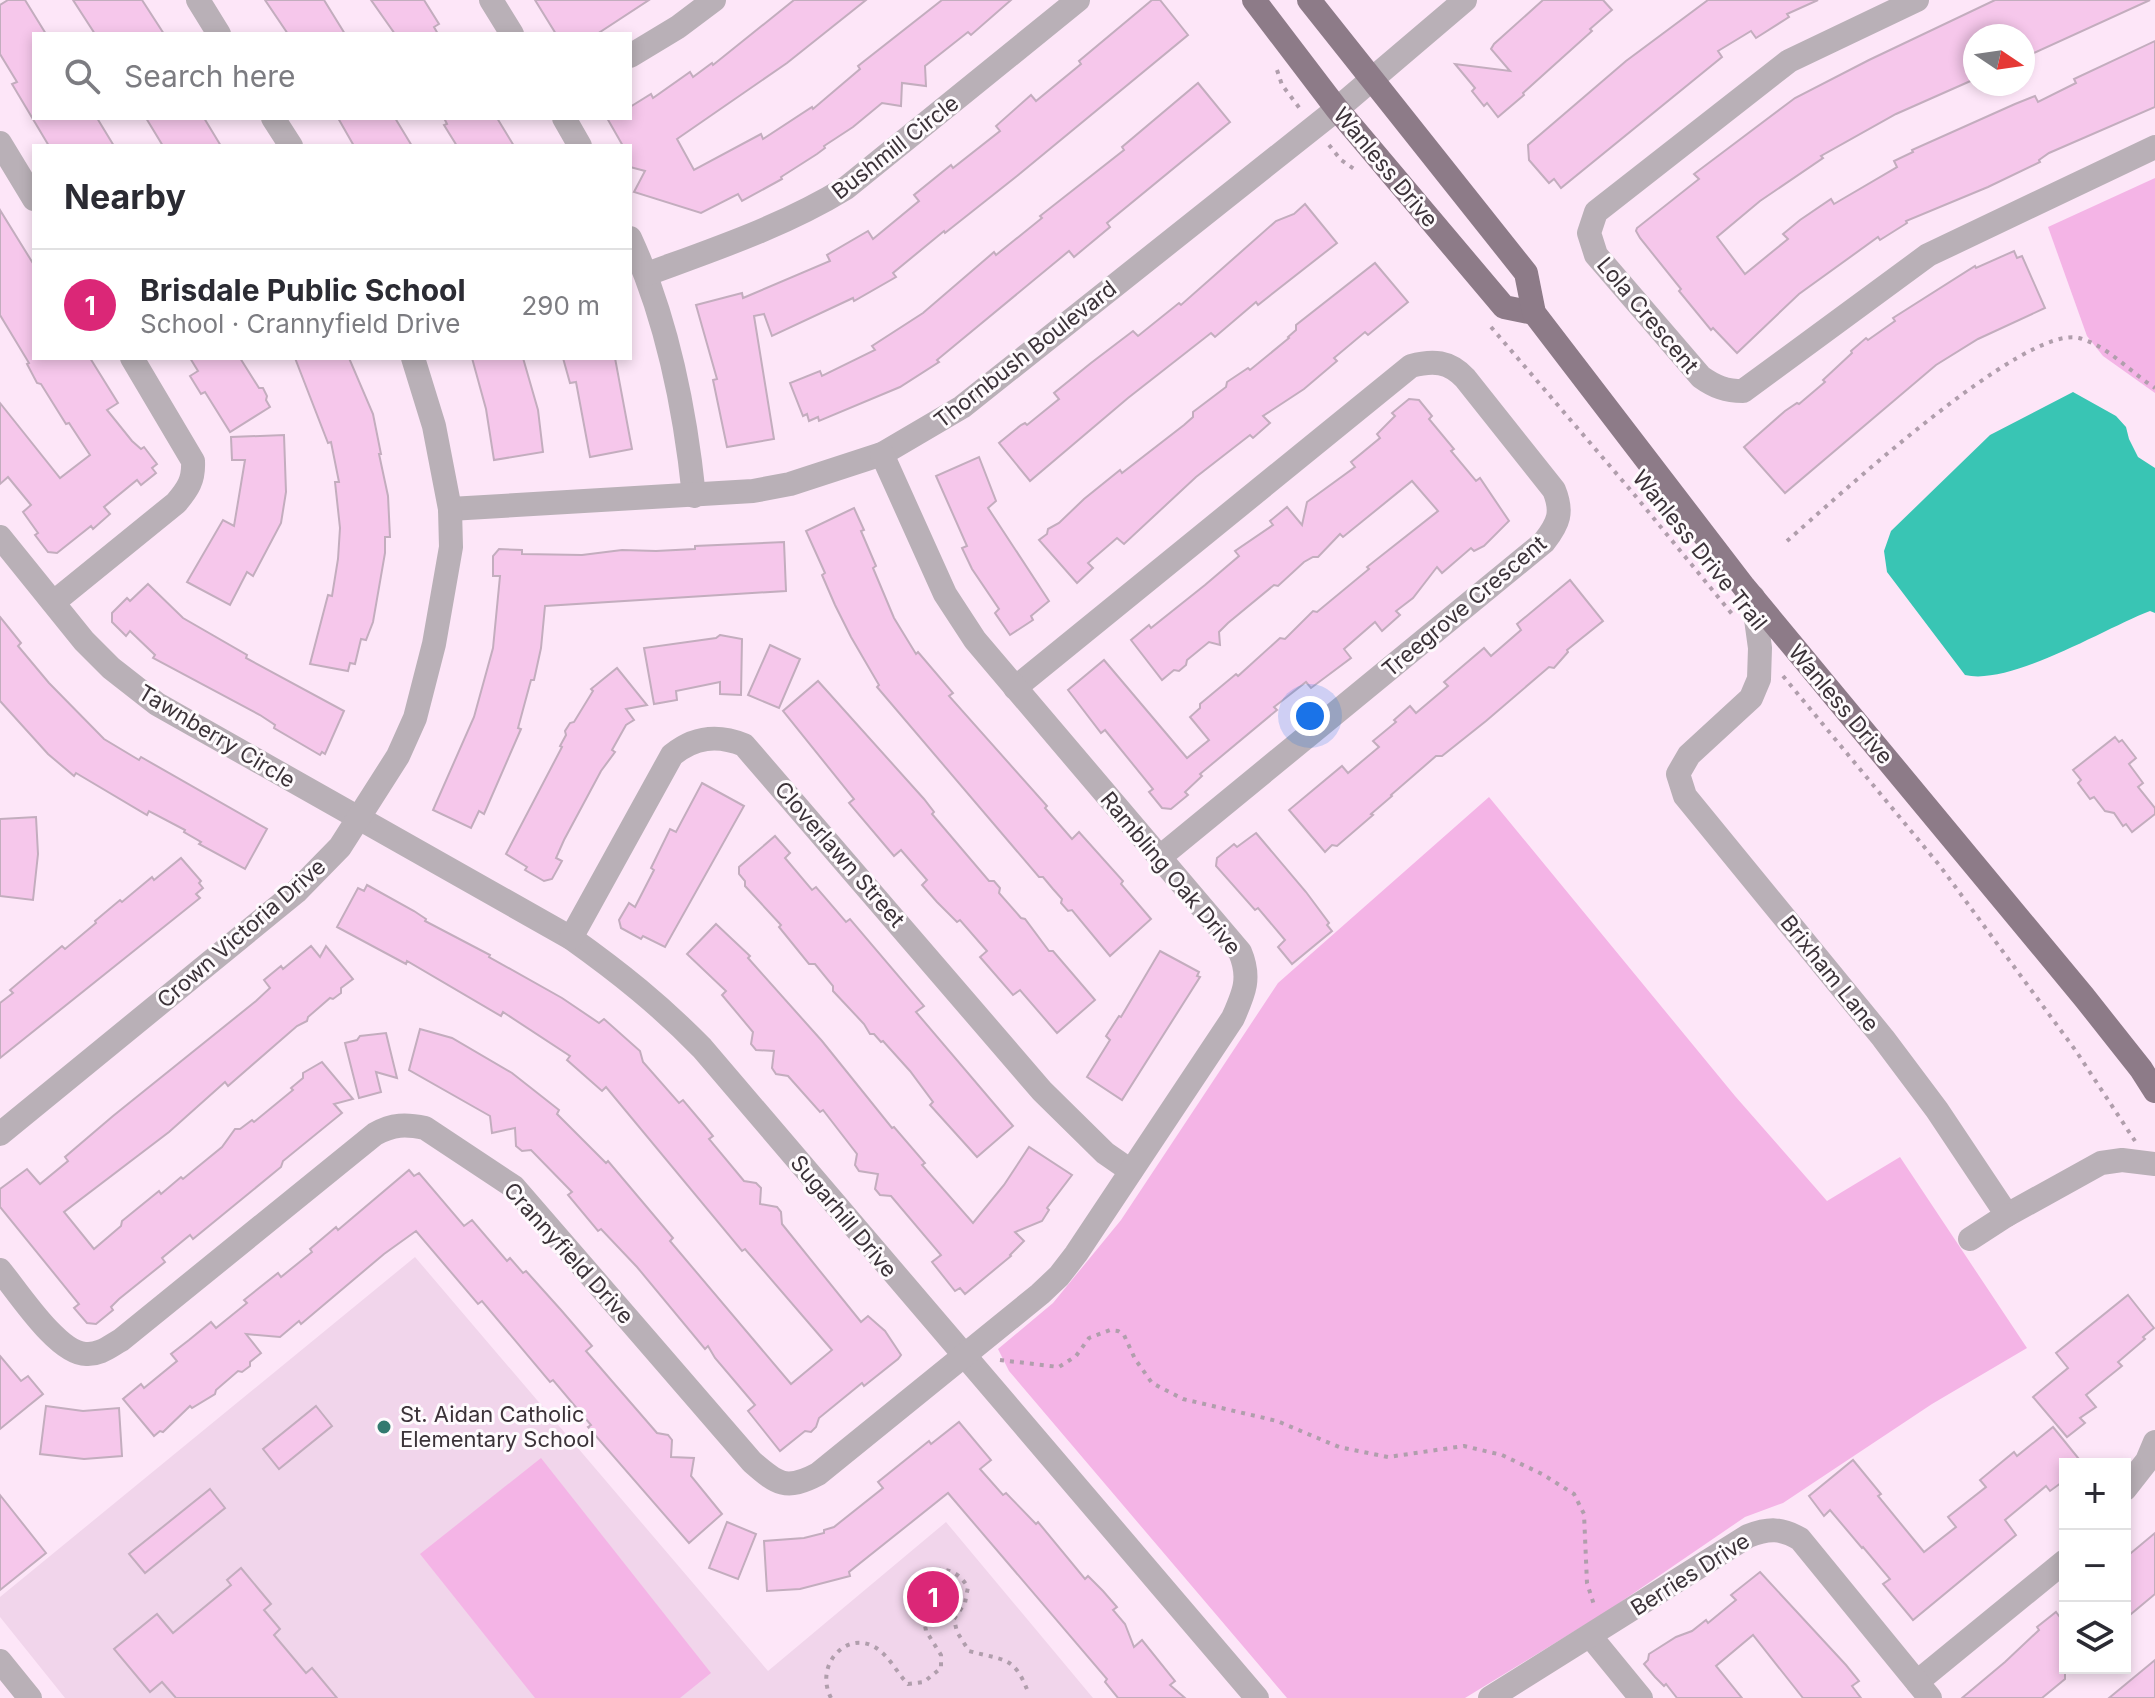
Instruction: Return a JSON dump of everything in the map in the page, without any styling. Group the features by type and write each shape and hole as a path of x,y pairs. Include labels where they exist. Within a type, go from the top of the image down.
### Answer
{"main road":[{"name":"Wanless Drive","path":"1254,0 1337,109 1504,307 1534,313"},
{"name":"Wanless Drive","path":"1309,0 1526,273 1534,313 1753,597 2084,997 2155,1091"}],"street":[{"path":"198,0 218,32"},
{"path":"491,0 511,32"},
{"path":"632,55 678,27 714,0"},
{"name":"Bushmill Circle","path":"647,274 762,231 815,207 846,188 1078,0"},
{"name":"Thornbush Boulevard","path":"450,509 753,491 790,484 882,454 962,407 1337,109 1465,0"},
{"name":"Lola Crescent","path":"1917,0 1789,61 1596,212 1589,233 1596,255 1701,377 1713,386 1728,391 1743,391 1928,255 2155,147"},
{"path":"274,120 290,144"},
{"path":"565,120 579,144"},
{"path":"0,143 32,196"},
{"path":"632,242 647,274 677,388 694,496"},
{"path":"54,602 176,503 194,476 193,461 133,360"},
{"name":"Crown Victoria Drive","path":"0,1134 296,892 340,847 398,756 415,718 425,684 444,598 451,547 450,509 434,426 414,360"},
{"name":"Treegrove Crescent","path":"1015,688 1411,366 1429,361 1444,363 1465,378 1554,490 1561,507 1557,526 1544,542 1160,857"},
{"name":"Rambling Oak Drive","path":"882,454 945,594 975,640 1240,952 1247,968 1246,989 1233,1018 1059,1276 964,1356"},
{"name":"Tawnberry Circle","path":"0,537 111,668 157,704 360,819"},
{"name":"Brixham Lane","path":"1753,597 1760,648 1759,679 1751,698 1689,755 1678,774 1685,796 1883,1038 1937,1110 2007,1215"},
{"name":"Cloverlawn Street","path":"571,938 672,755 684,745 711,738 725,738 744,745 1042,1091 1105,1153 1131,1171"},
{"name":"Sugarhill Drive","path":"360,819 571,938 627,977 702,1048 1257,1698"},
{"name":"Crannyfield Drive","path":"0,1270 54,1337 83,1355 100,1353 121,1340 375,1134 391,1125 409,1124 425,1128 514,1187 752,1462 770,1478 786,1485 802,1483 818,1474 964,1356"},
{"path":"1970,1239 2101,1163 2122,1160 2151,1164"},
{"path":"2131,1481 2147,1461 2155,1442"},
{"name":"Berries Drive","path":"1490,1698 1594,1625 1748,1536 1767,1529 1784,1530 1800,1539 1924,1690"},
{"path":"1924,1690 2059,1566"},
{"path":"1594,1625 1641,1698"},
{"path":"0,1661 30,1698"}],"path":[{"path":"1270,60 1282,85 1314,126 1341,160 1358,172"},
{"name":"Wanless Drive Trail","path":"1484,319 1633,493 1940,866 2076,1051 2151,1164"},
{"path":"1787,541 1962,393 2004,365 2065,337 2079,338 2110,354 2155,388"},
{"path":"998,1360 1059,1367 1076,1356 1089,1338 1110,1330 1118,1331 1124,1335 1135,1359 1152,1383 1183,1399 1277,1421 1339,1447 1388,1457 1464,1446 1502,1455 1574,1494 1584,1514 1587,1583 1594,1625"},
{"path":"831,1698 825,1676 829,1662 841,1648 860,1643 878,1649 908,1684 924,1682 941,1668 941,1655 926,1631 921,1582 931,1570 947,1568 961,1576 968,1587 965,1603 954,1619 957,1632 969,1651 1005,1659 1020,1672 1028,1692"}],"shaded area":[{"path":"2155,178 2155,393 2103,356 2087,336 2048,227"},
{"path":"2073,392 2116,416 2126,427 2138,457 2155,468 2155,613 2150,611 2057,654 2007,672 1965,675 1887,572 1884,551 1891,531 1990,435"},
{"path":"1489,797 1735,1096 1827,1201 1900,1157 2027,1348 1932,1404 1783,1503 1745,1517 1609,1610 1465,1698 1287,1698 1009,1371 998,1349 1053,1303 1121,1220 1278,983"},
{"name":"St. Aidan Catholic Elementary School","path":"415,1257 768,1671 946,1522 1093,1698 65,1698 0,1617 0,1597"},
{"path":"541,1458 711,1673 680,1698 535,1698 420,1554"}],"building":[{"path":"8,0 25,0 45,32 32,32 32,118 12,84 17,82 0,54 0,5"},
{"path":"73,0 142,0 163,32 94,32"},
{"path":"265,0 324,0 344,32 287,32"},
{"path":"371,0 424,0 439,24 434,27 437,32 394,32"},
{"path":"535,0 649,0 600,32 555,32"},
{"path":"794,0 866,0 787,63 677,139 694,170 761,134 763,139 813,109 860,69 858,66 942,0 1011,0 971,35 968,32 925,66 926,86 902,83 901,106 882,103 782,179 742,201 738,194 701,213 634,192 645,171 632,168 632,144 622,144 608,120 632,120 632,106 651,94 653,98 690,72 693,77 713,65"},
{"path":"1152,0 1160,0 1188,35 893,273 896,277 854,301 853,298 772,336 764,314 754,316 774,439 727,447 713,380 717,379 696,305 742,293 743,298 830,261 827,255 868,231 873,239 919,201 914,195 1000,131 996,126 1031,95 1036,101"},
{"path":"1543,0 1603,0 1612,10 1498,117 1487,103 1484,106 1472,91 1475,88 1455,64 1510,71 1491,49"},
{"path":"1708,0 1818,0 1787,14 1789,17 1756,38 1751,31 1718,51 1722,57 1561,188 1554,179 1549,183 1529,160 1528,145 1626,61"},
{"path":"1995,0 2150,0 2035,53 2035,24 1963,24 1963,84 1896,114 1821,156 1823,158 1760,201 1717,237 1745,274 1788,239 1783,234 1800,220 1831,199 1834,204 1897,167 1894,161 1912,150 2035,96 2038,102 2076,83 2074,79 2155,41 2155,107 2049,153 2040,162 1988,187 1906,221 1880,240 1878,237 1799,294 1737,353 1713,328 1711,330 1679,291 1681,289 1640,238 1637,228 1699,179 1694,174 1795,98"},
{"path":"1198,83 1230,122 1107,223 1110,227 1074,257 1069,251 937,360 939,362 900,387 819,421 818,417 809,421 807,414 803,416 790,383 820,371 822,376 875,350 872,346 923,313 994,252 996,255 1042,218 1040,216 1124,150 1122,147"},
{"path":"33,120 98,120 113,144 48,144"},
{"path":"147,120 205,120 220,144 162,144"},
{"path":"339,120 396,120 411,144 353,144"},
{"path":"445,120 498,120 513,144 456,144 444,125 447,124"},
{"path":"1305,204 1337,243 1258,305 1256,302 1215,337 1211,333 1030,481 999,443 1059,399 1054,393 1091,363 1133,331 1138,336 1179,303 1181,305 1276,221 1294,214"},
{"path":"0,210 32,262 32,360 91,360 118,403 107,410 132,441 141,449 144,447 157,464 152,468 156,473 141,485 137,480 104,507 110,514 57,553 48,552 35,535 38,533 23,512 31,505 8,477 0,484 0,403 60,478 90,455 41,384 37,383 29,363 0,315"},
{"path":"2014,251 2017,258 2022,256 2045,308 1978,339 1936,365 1785,493 1744,447 1785,411 1799,404 1825,382 1823,380 1851,351 1895,321 1893,318 1975,266"},
{"path":"1375,263 1408,302 1368,335 1365,332 1304,389 1263,416 1270,423 1196,477 1124,544 1117,538 1088,563 1093,568 1077,583 1039,540 1048,529 1120,470 1122,473 1184,425 1193,417 1193,412 1226,387 1227,382 1248,368 1250,370 1289,338 1296,325"},
{"path":"191,360 241,360 259,388 263,388 270,407 230,432 205,392 201,394 190,376 198,371"},
{"path":"296,360 350,360 373,414 381,454 388,496 390,537 385,537 373,622 366,640 361,639 355,664 350,663 348,671 310,664 328,595 332,596 338,559 340,528 335,482 339,482 331,442 328,443"},
{"path":"473,360 524,360 538,410 543,452 494,460 486,409"},
{"path":"564,360 615,360 632,449 590,457 576,382 570,383"},
{"path":"1409,399 1419,400 1432,416 1429,419 1454,449 1451,451 1476,481 1480,478 1509,521 1484,546 1474,551 1471,548 1442,573 1437,567 1413,598 1396,611 1400,615 1382,631 1375,622 1344,649 1351,658 1311,688 1306,682 1274,707 1277,710 1200,774 1202,776 1185,792 1188,795 1171,809 1162,808 1149,792 1153,789 1105,730 1101,733 1068,690 1104,660 1187,758 1209,740 1190,717 1200,708 1200,704 1236,674 1238,676 1280,638 1285,639 1313,611 1317,612 1369,569 1367,567 1438,511 1412,481 1343,537 1340,534 1318,557 1304,562 1278,586 1274,585 1228,623 1219,632 1220,645 1209,642 1179,671 1174,670 1162,680 1131,640 1205,585 1239,556 1235,551 1273,525 1270,521 1287,507 1302,525 1307,502 1355,467 1351,462 1380,438 1377,434 1395,416 1392,413"},
{"path":"284,435 286,492 281,523 253,576 247,572 230,605 187,582 223,520 234,526 245,460 232,460 231,437"},
{"path":"979,457 996,501 988,508 1049,601 1031,616 1033,620 1010,635 995,613 999,609 962,548 967,546 936,476"},
{"path":"854,508 876,566 873,568 894,618 916,654 918,652 953,693 949,696 1047,806 1045,808 1072,839 1079,832 1123,881 1121,884 1151,919 1110,956 877,687 879,685 835,605 806,531"},
{"path":"784,542 786,591 545,606 541,648 518,728 521,729 484,814 479,811 471,828 433,810 474,717 493,648 500,576 493,576 493,556 499,549 522,550 522,554 582,555 622,550 656,551"},
{"path":"1570,580 1603,621 1567,650 1554,668 1549,667 1442,756 1436,756 1373,815 1337,846 1332,845 1325,852 1289,810 1342,766 1348,773 1379,747 1373,741 1396,722 1394,720 1410,706 1416,713 1448,686 1444,682 1484,648 1491,656 1521,630 1517,624"},
{"path":"148,584 183,618 247,655 246,658 344,711 325,754 322,752 320,755 274,728 275,725 260,715 153,658 155,655 130,631 126,636 112,622 112,613"},
{"path":"0,617 21,643 18,646 49,683 104,739 267,829 245,869 199,844 201,842 185,830 149,811 147,815 76,773 74,776 48,754 0,701"},
{"path":"720,635 742,639 741,695 720,694 720,682 676,691 677,700 654,704 644,648"},
{"path":"770,645 800,659 779,708 748,695"},
{"path":"617,668 647,705 626,709 634,720 626,725 612,750 615,752 601,771 564,840 556,858 562,861 552,879 544,881 506,854 562,747 565,731 574,722 593,691 591,689"},
{"path":"818,681 924,799 934,812 932,814 989,881 994,881 1000,888 999,893 1095,1000 1057,1033 1020,990 1013,995 980,957 987,951 960,920 957,922 922,885 927,880 901,850 894,856 849,803 854,799 783,711"},
{"path":"2115,737 2119,742 2122,740 2136,758 2129,764 2143,783 2138,787 2155,808 2155,814 2132,832 2126,824 2123,826 2114,813 2105,811 2094,797 2090,799 2073,770"},
{"path":"702,783 744,806 665,947 621,928 619,920 629,903 635,907 670,829 676,832"},
{"path":"36,817 38,854 33,900 0,896 0,819"},
{"path":"1256,833 1306,892 1332,931 1292,964 1278,947 1285,940 1216,866 1217,858 1234,844 1237,847"},
{"path":"775,836 790,853 785,858 812,890 816,887 846,922 850,919 924,1006 916,1012 1013,1126 977,1157 930,1105 933,1102 910,1071 883,1041 870,1034 833,991 833,986 815,964 809,964 779,927 781,925 745,886 739,867"},
{"path":"181,858 201,881 199,883 203,888 196,894 200,898 0,1058 0,1003 13,993 10,990 62,946 65,949 120,900 122,902 152,877 154,880"},
{"path":"367,885 414,911 425,921 490,955 599,1023 604,1019 640,1051 643,1062 679,1103 683,1100 713,1136 709,1139 744,1181 756,1183 761,1188 760,1204 777,1207 781,1212 782,1224 861,1322 868,1316 885,1331 901,1355 898,1359 819,1418 811,1432 805,1431 780,1451 748,1411 755,1405 708,1346 705,1349 637,1267 601,1229 598,1231 568,1195 572,1192 531,1150 522,1151 516,1146 515,1128 492,1133 490,1116 409,1070 420,1029 452,1038 512,1073 559,1110 557,1114 606,1163 608,1161 673,1238 670,1241 791,1384 832,1350 745,1249 742,1251 606,1087 602,1091 567,1060 570,1056 503,1012 501,1016 407,961 406,964 337,927 358,888 364,891"},
{"path":"716,924 750,956 748,958 822,1041 973,1223 1004,1185 1029,1147 1072,1175 1047,1208 1049,1210 1042,1221 1015,1232 1024,1241 1011,1256 965,1294 960,1288 955,1291 932,1262 941,1255 891,1196 880,1195 875,1189 878,1174 859,1171 855,1165 857,1154 823,1110 820,1112 788,1076 776,1074 772,1068 774,1051 756,1050 751,1044 753,1032 722,995 726,991 687,954"},
{"path":"311,946 320,957 326,946 353,979 341,988 341,993 330,998 228,1086 225,1082 169,1132 64,1212 94,1249 121,1226 122,1221 159,1191 161,1194 181,1177 183,1179 222,1147 235,1129 252,1120 254,1122 293,1090 291,1088 303,1078 303,1073 322,1062 353,1099 334,1104 342,1113 193,1239 190,1235 162,1258 165,1262 119,1299 111,1307 113,1310 96,1324 87,1323 74,1308 79,1304 0,1207 0,1189 27,1169 40,1184 68,1161 65,1157 113,1116 256,1001 270,988 264,980"},
{"path":"1160,951 1199,972 1197,976 1200,977 1122,1100 1087,1077 1110,1040 1106,1036 1121,1017"},
{"path":"386,1033 397,1078 376,1072 381,1092 359,1098 345,1043 360,1036"},
{"path":"409,1170 414,1176 419,1173 464,1226 472,1220 507,1261 510,1258 523,1273 526,1271 592,1346 586,1351 611,1380 657,1433 668,1435 672,1440 671,1457 694,1458 691,1476 722,1514 689,1543 588,1427 591,1425 553,1380 550,1382 482,1301 478,1304 416,1231 301,1324 299,1321 280,1337 246,1334 261,1353 250,1362 250,1366 242,1372 238,1371 215,1394 192,1408 190,1406 163,1432 154,1436 123,1399 141,1384 144,1388 177,1361 171,1354 211,1322 216,1328 247,1303 244,1300 278,1273 281,1277 336,1227 338,1230"},
{"path":"2128,1295 2154,1328 2118,1362 2122,1366 2086,1395 2096,1407 2080,1418 2085,1423 2067,1437 2033,1397 2068,1368 2056,1353"},
{"path":"0,1356 21,1381 28,1376 43,1394 0,1429"},
{"path":"46,1406 83,1411 119,1408 122,1456 84,1459 40,1454"},
{"path":"316,1406 332,1426 279,1469 263,1449"},
{"path":"959,1422 991,1460 980,1469 1003,1495 1006,1493 1036,1524 1038,1522 1085,1579 1088,1576 1103,1591 1117,1607 1113,1610 1125,1624 1134,1647 1142,1640 1175,1681 1170,1685 1185,1698 1118,1698 1105,1682 1107,1679 948,1493 849,1572 850,1576 800,1589 767,1591 764,1541 804,1538 834,1527 883,1488 878,1482 929,1441 931,1444"},
{"path":"2053,1427 2078,1458 2059,1458 2059,1484 2050,1491 2046,1486 2005,1520 2016,1535 1913,1620 1883,1584 1890,1579 1830,1510 1824,1516 1809,1496 1853,1460 1924,1552 1956,1527 1948,1517 1986,1487 1980,1480 2014,1452 2017,1456"},
{"path":"210,1489 225,1508 145,1573 129,1554"},
{"path":"0,1495 46,1553 0,1590"},
{"path":"727,1522 756,1534 738,1579 709,1568"},
{"path":"2155,1533 2155,1594 2131,1614 2131,1602 2131,1553"},
{"path":"241,1568 271,1604 264,1610 280,1629 274,1635 306,1673 312,1668 337,1698 176,1698 162,1682 150,1692 114,1649 157,1614 173,1633 231,1585 227,1580"},
{"path":"1760,1572 1859,1681 1852,1686 1861,1698 1803,1698 1753,1635 1716,1666 1742,1698 1677,1698 1644,1664 1649,1654 1706,1620 1708,1623 1736,1600 1731,1595"},
{"path":"2056,1612 2059,1616 2059,1674 2065,1674 2065,1679 2042,1698 1962,1698 2039,1630 2037,1627"},
{"path":"2155,1660 2155,1698 2109,1698"}],"place":[{"name":"St. Aidan Catholic Elementary School","path":"384,1427"},
{"name":"Brisdale Public School","path":"933,1597"}]}
